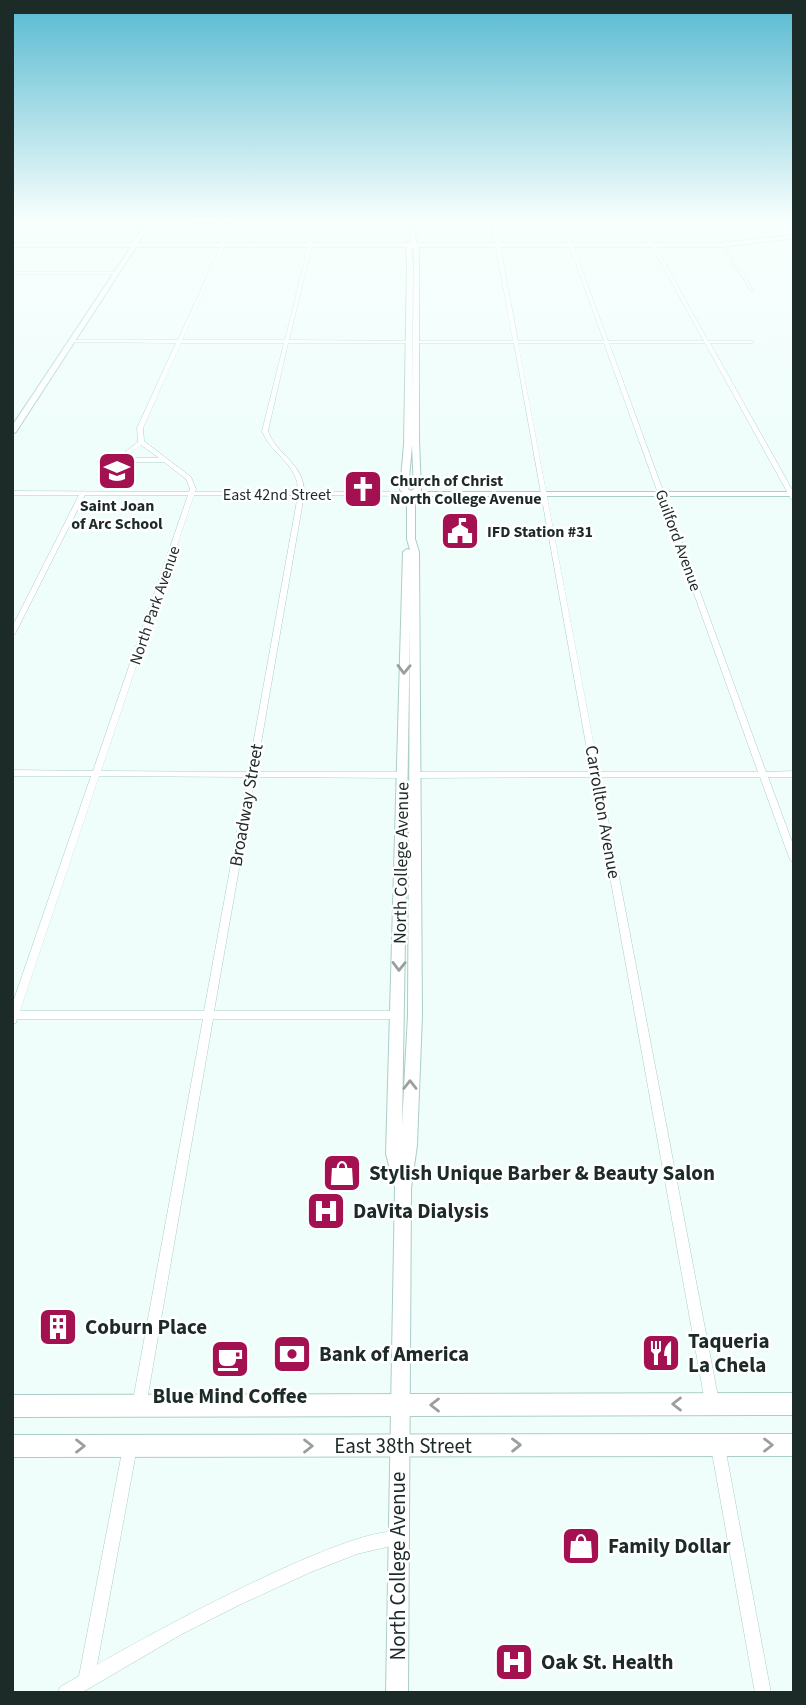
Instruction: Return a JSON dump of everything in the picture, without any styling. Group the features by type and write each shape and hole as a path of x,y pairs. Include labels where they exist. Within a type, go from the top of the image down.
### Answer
{"main road":[{"path":"12,432 16,420 99,300"},
{"name":"North College Avenue","path":"411,494 404,490 414,300"},
{"name":"North College Avenue","path":"411,494 418,490 413,342"},
{"name":"North College Avenue","path":"397,1693 403,1188 410,1153 410,1069 415,1015 407,552 411,539 411,494"},
{"name":"East 42nd Street","path":"411,494 793,496"},
{"name":"North College Avenue","path":"403,1188 394,1154 409,775"},
{"path":"12,1406 794,1404"},
{"name":"East 38th Street","path":"12,1446 794,1445"}],"street":[{"path":"192,494 191,480 141,442 140,428 198,300"},
{"name":"Broadway Street","path":"139,1406 303,485 298,472 265,434 296,300"},
{"name":"Carrollton Avenue","path":"507,300 713,1404"},
{"name":"Guilford Avenue","path":"591,300 794,860"},
{"path":"683,300 793,496"},
{"path":"72,341 752,342"},
{"path":"141,442 118,460 165,460"},
{"name":"East 42nd Street","path":"12,493 411,494"},
{"path":"12,634 83,494"},
{"name":"North Park Avenue","path":"13,1017 192,494"},
{"path":"12,773 794,774"},
{"path":"13,1017 398,1015"},
{"path":"718,1445 763,1693"},
{"path":"86,1680 130,1446"},
{"path":"66,1693 191,1620 276,1580 370,1542 398,1538"}],"place":[{"name":"Saint Joan of Arc School","path":"117,471"},
{"name":"Church of Christ North College Avenue","path":"363,489"},
{"name":"IFD Station #31","path":"460,531"},
{"name":"Stylish Unique Barber & Beauty Salon","path":"342,1173"},
{"name":"DaVita Dialysis","path":"326,1211"},
{"name":"Coburn Place","path":"58,1327"},
{"name":"Taqueria La Chela","path":"661,1353"},
{"name":"Bank of America","path":"292,1354"},
{"name":"Blue Mind Coffee","path":"230,1359"},
{"name":"Family Dollar","path":"581,1546"},
{"name":"Oak St. Health","path":"514,1662"}]}
